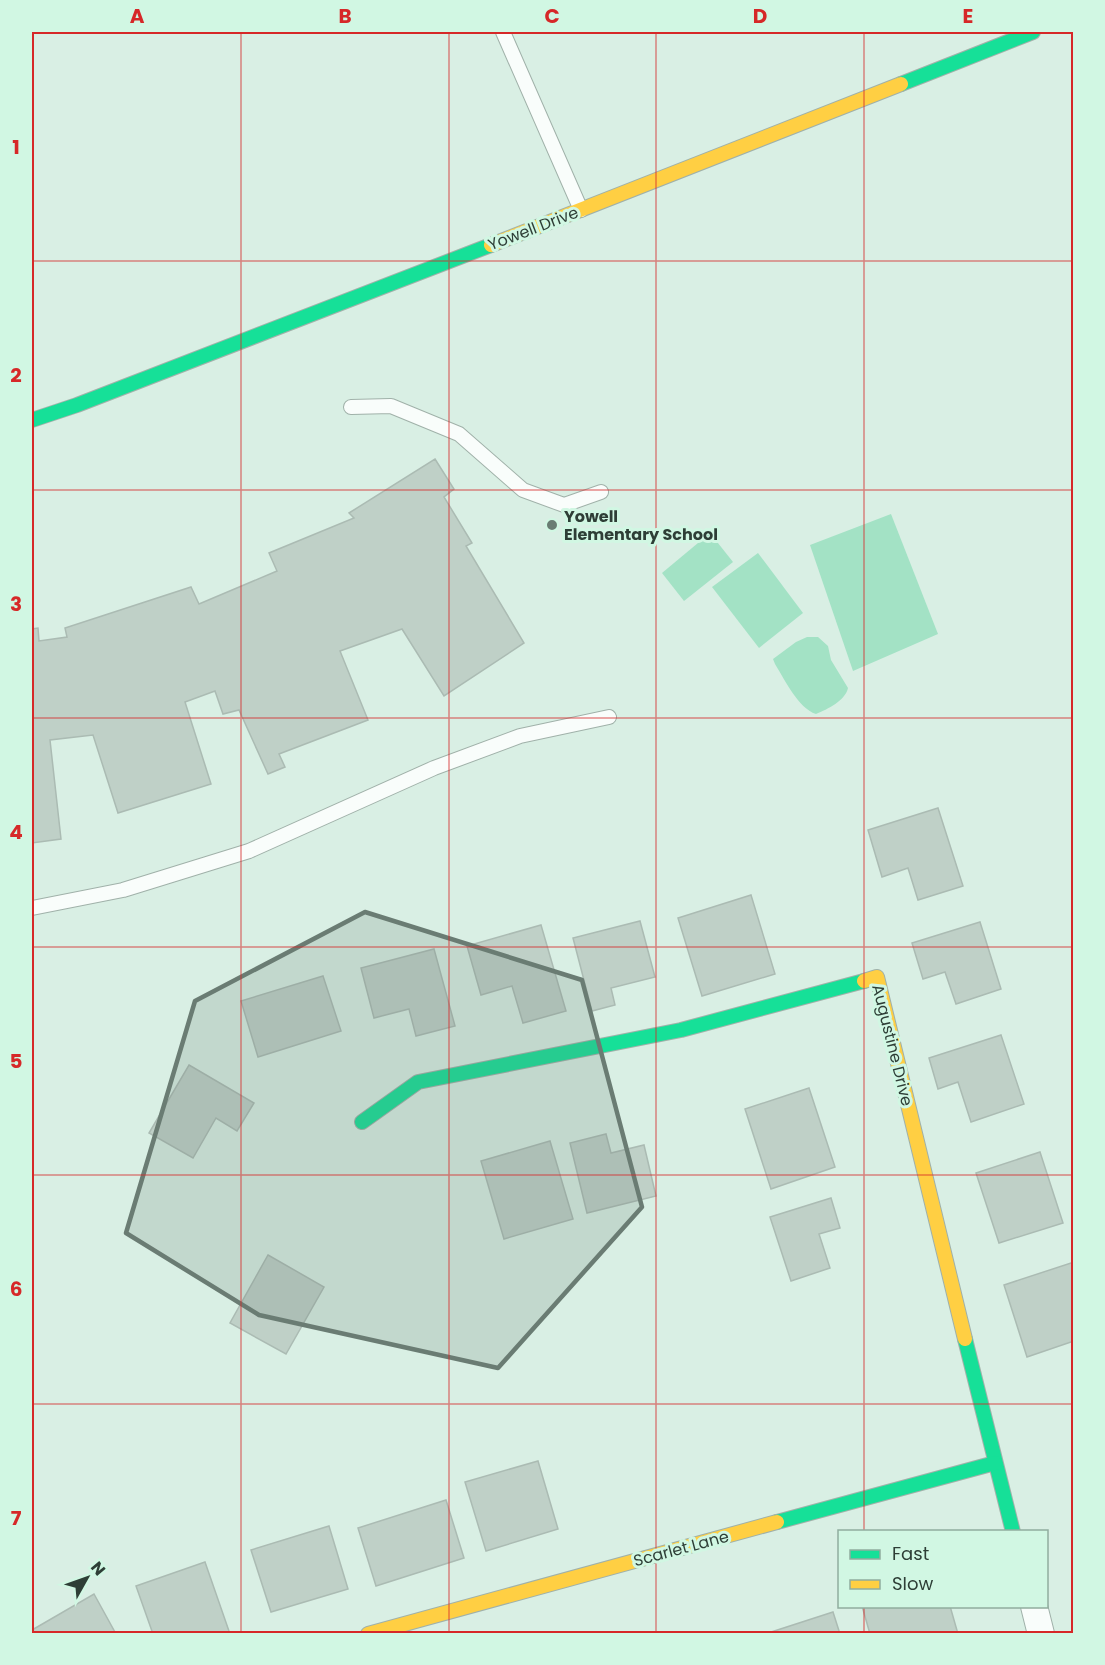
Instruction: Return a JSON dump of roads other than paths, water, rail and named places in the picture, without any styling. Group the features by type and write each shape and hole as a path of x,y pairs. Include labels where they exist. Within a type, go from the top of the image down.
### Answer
{"street":[{"name":"Yowell Drive","path":"32,420 77,405 581,210 1033,32"},
{"name":"Augustine Drive","path":"362,1122 418,1082 681,1030 877,977 994,1463 1012,1530"},
{"name":"Scarlet Lane","path":"368,1634 994,1463"},
{"path":"1034,1608 1041,1634"}],"lane":[{"path":"503,32 581,210"},
{"path":"351,407 391,406 459,434 523,490 564,505 602,492"},
{"path":"32,908 123,890 249,851 434,768 509,740 609,717"}],"place":[{"name":"Yowell Elementary School","path":"552,525"}]}
